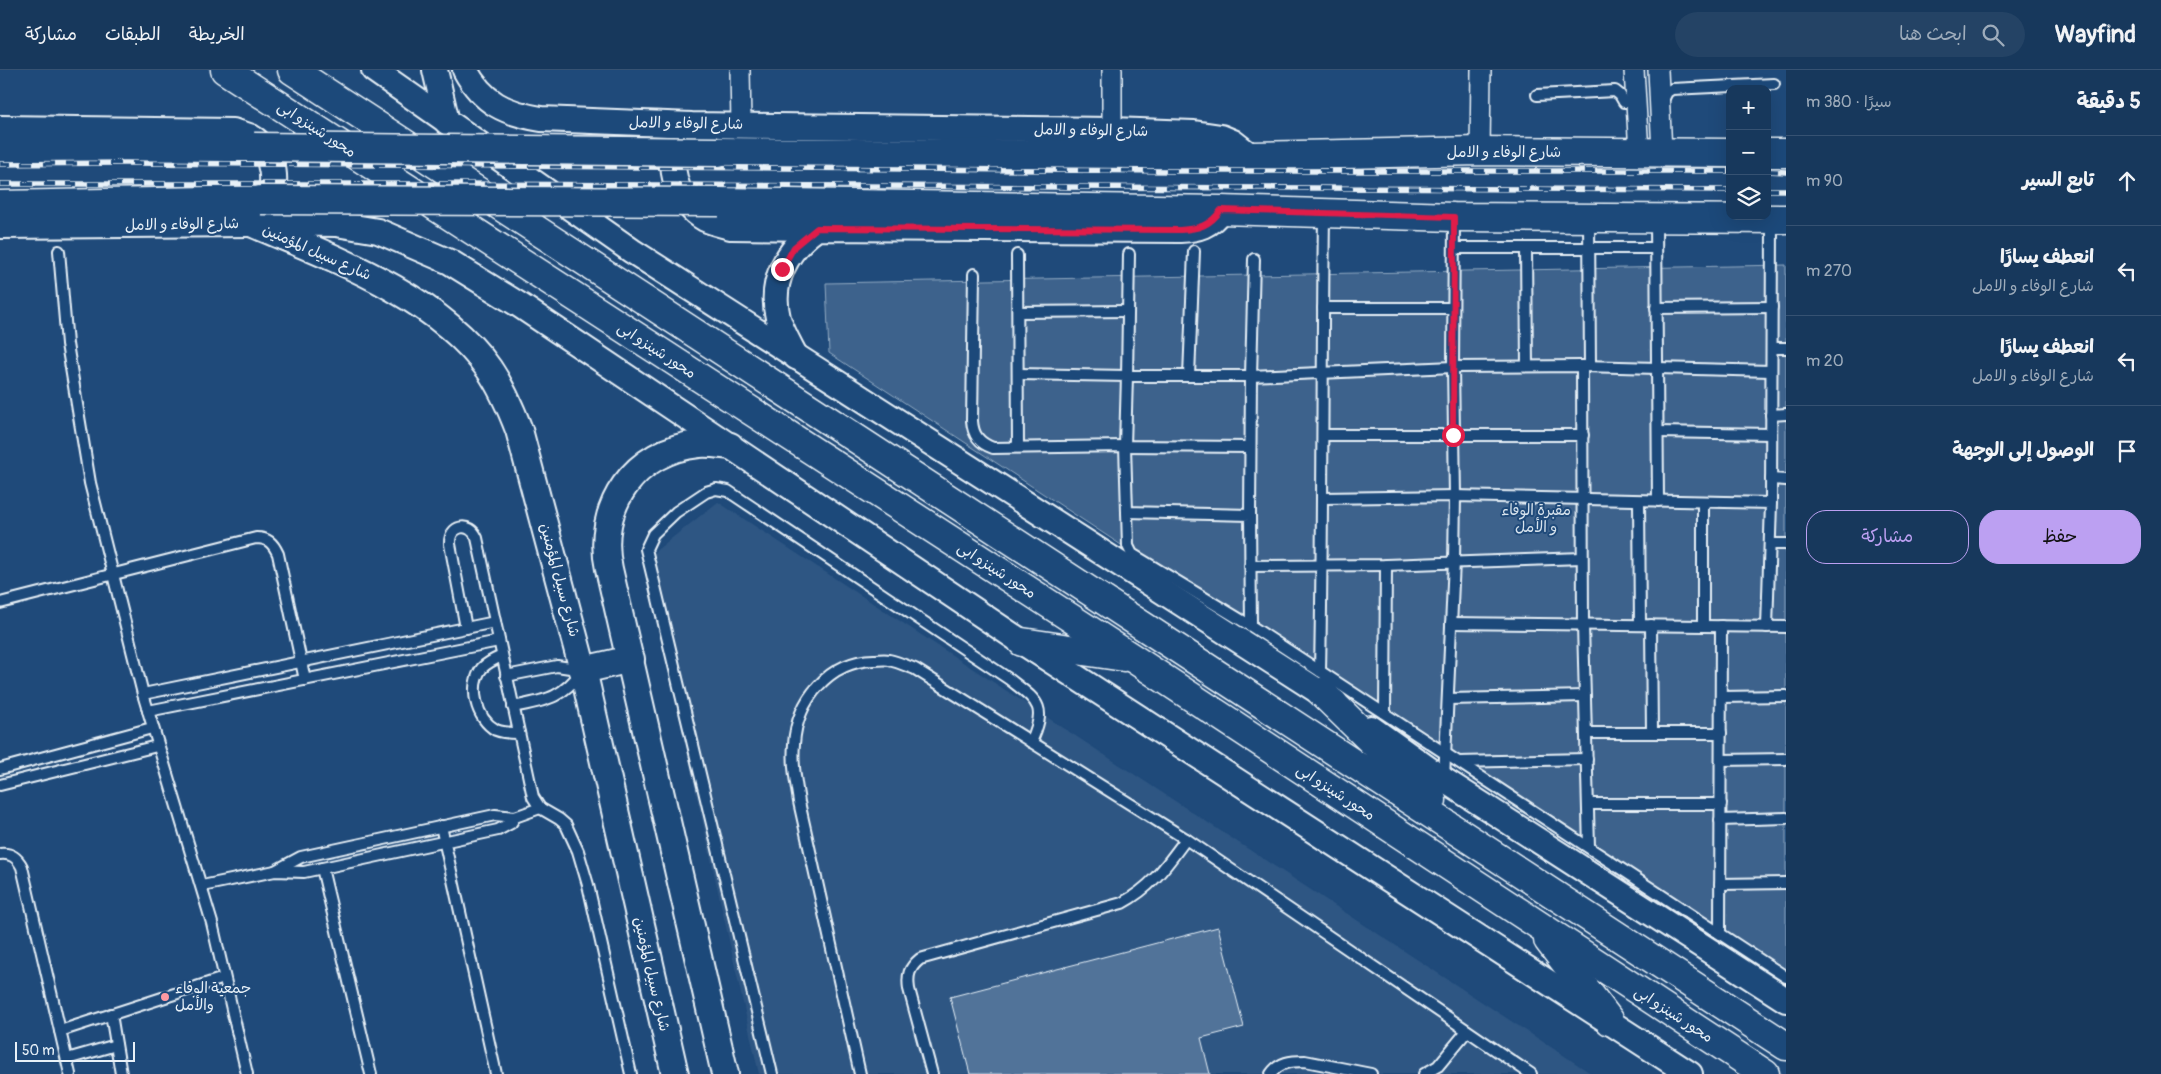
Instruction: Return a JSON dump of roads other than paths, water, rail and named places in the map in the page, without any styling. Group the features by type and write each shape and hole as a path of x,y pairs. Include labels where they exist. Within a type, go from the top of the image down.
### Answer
{"main road":[{"name":"محور شينزو ابى","path":"226,70 1134,659 1765,1074"},
{"path":"292,70 1786,1046"},
{"name":"شارع الوفاء و الامل","path":"0,129 232,132 252,139 266,153 274,172 273,193 264,211 0,225"},
{"path":"0,148 254,148 1251,156"},
{"name":"شارع الوفاء و الامل","path":"1251,156 1480,151 1726,153"},
{"path":"1771,153 1786,153"},
{"path":"0,206 256,211 719,202 1324,212 1454,217 1656,220 1779,219"},
{"name":"شارع سبيل المؤمنين","path":"256,211 380,280 435,316 466,342 488,368 506,398 519,430 584,670 675,1074"},
{"path":"725,1074 606,555 606,527 614,501 639,470 667,453 700,444 730,446"},
{"path":"1022,642 1134,659"},
{"path":"584,670 631,659"},
{"path":"1320,681 1476,843"},
{"path":"1535,923 1610,1020"}],"street":[{"path":"374,70 632,251 797,359 1320,681 1444,780 1786,1000"},
{"path":"435,70 447,122"},
{"name":"شارع الوفاء و الامل","path":"465,70 477,90 495,105 517,115 567,121 692,125 741,124 1194,133 1221,137 1233,142 1251,156"},
{"path":"740,70 741,124"},
{"path":"1112,70 1112,130"},
{"path":"1480,151 1481,70"},
{"path":"1634,70 1636,98 1650,152"},
{"path":"1650,152 1659,96 1658,70"},
{"path":"1636,98 1659,96"},
{"path":"692,125 683,132 676,143 673,164 677,186 683,198 704,218 717,224 731,227 1187,229 1205,226 1215,219 1221,210"},
{"path":"256,211 378,231 450,262 521,306 1022,642 1610,1020 1690,1074"},
{"path":"797,359 778,318 776,293 778,281 787,257 794,247 817,228"}],"lane":[{"path":"1659,96 1664,99 1667,92 1672,89 1774,84"},
{"path":"1537,95 1615,91 1619,93 1624,102 1636,98"},
{"path":"1320,681 1324,212"},
{"path":"1444,780 1454,561 1454,217"},
{"path":"1589,219 1586,366 1582,435 1583,625 1589,847"},
{"path":"1767,627 1771,503 1772,307 1779,219"},
{"path":"1656,220 1658,501"},
{"path":"1454,248 1655,248"},
{"path":"1526,248 1527,366"},
{"path":"59,251 67,344 80,437 142,694 202,886 246,1074"},
{"path":"1189,376 1194,251"},
{"path":"1129,254 1125,446 1128,546 1132,554 1250,626 1320,681 1385,713 1786,977"},
{"path":"1017,255 1018,447"},
{"path":"1250,626 1250,447 1254,259"},
{"path":"974,274 973,430 977,439 984,445 993,448 1250,447"},
{"path":"1656,308 1772,307"},
{"path":"1322,308 1453,308"},
{"path":"1018,312 1128,311"},
{"path":"1772,348 1786,348"},
{"path":"1019,374 1251,376 1527,366 1771,371"},
{"path":"1771,414 1786,414"},
{"path":"1658,432 1771,434"},
{"path":"1323,435 1582,435"},
{"path":"1771,479 1786,480"},
{"path":"772,1074 646,549 653,534 676,512 706,492 716,488 728,491 1026,692 1036,702 1041,718 1031,742"},
{"path":"1323,498 1455,496 1771,503"},
{"path":"1639,501 1640,626"},
{"path":"1703,502 1703,626"},
{"path":"1127,512 1250,515"},
{"path":"466,628 450,544 452,532 457,527 464,526 470,528 477,538 532,797 540,808 566,825 582,862 631,1074"},
{"path":"0,604 112,574 256,538 263,538 270,542 278,554 305,680"},
{"path":"1770,544 1786,544"},
{"path":"1250,566 1386,565 1454,561 1582,558"},
{"path":"1385,713 1386,565"},
{"path":"142,694 495,622"},
{"path":"1451,623 1786,627"},
{"path":"1651,626 1652,733"},
{"path":"1720,933 1721,626"},
{"path":"148,711 499,641"},
{"path":"502,656 491,661 482,669 477,680 476,702 480,714 496,730 508,733 519,732"},
{"path":"860,1074 793,768 794,743 799,718 806,703 824,679 842,667 862,660 888,660 915,669 1186,839 1531,1074"},
{"path":"506,676 557,666 584,670"},
{"path":"513,707 545,700 563,692 584,670"},
{"path":"1448,699 1585,696"},
{"path":"1721,697 1786,696"},
{"path":"0,769 152,728"},
{"path":"1586,733 1721,733"},
{"path":"0,785 157,746"},
{"path":"1459,762 1587,759"},
{"path":"1721,760 1786,759"},
{"path":"1588,804 1721,804"},
{"path":"202,886 275,871 301,857 495,815 515,817 540,808"},
{"path":"275,871 294,873 322,868 498,830 510,823 515,817"},
{"path":"1720,820 1786,818"},
{"path":"441,826 496,1074"},
{"path":"932,1074 908,989 907,978 911,967 915,963 920,959 930,956 1122,903 1152,883 1186,839"},
{"path":"0,854 7,853 14,856 22,867 70,1074"},
{"path":"322,868 371,1074"},
{"path":"1720,884 1786,883"},
{"path":"60,1031 224,978"},
{"path":"111,1014 121,1074"},
{"path":"1424,1074 1438,1066 1467,1031"},
{"path":"67,1059 116,1045"},
{"path":"1271,1074 1282,1063 1294,1061 1305,1061 1371,1074"}],"railway":[{"path":"0,164 125,163 1171,171 1726,171"},
{"path":"1771,171 1786,172"},
{"path":"0,184 447,184 1726,190"},
{"path":"1771,190 1786,190"}],"place":[{"name":"جمعية الوفاء والأمل","path":"165,997"}],"park label":[{"name":"مقبرة الوفاء و الأمل","path":"1536,518"}]}
